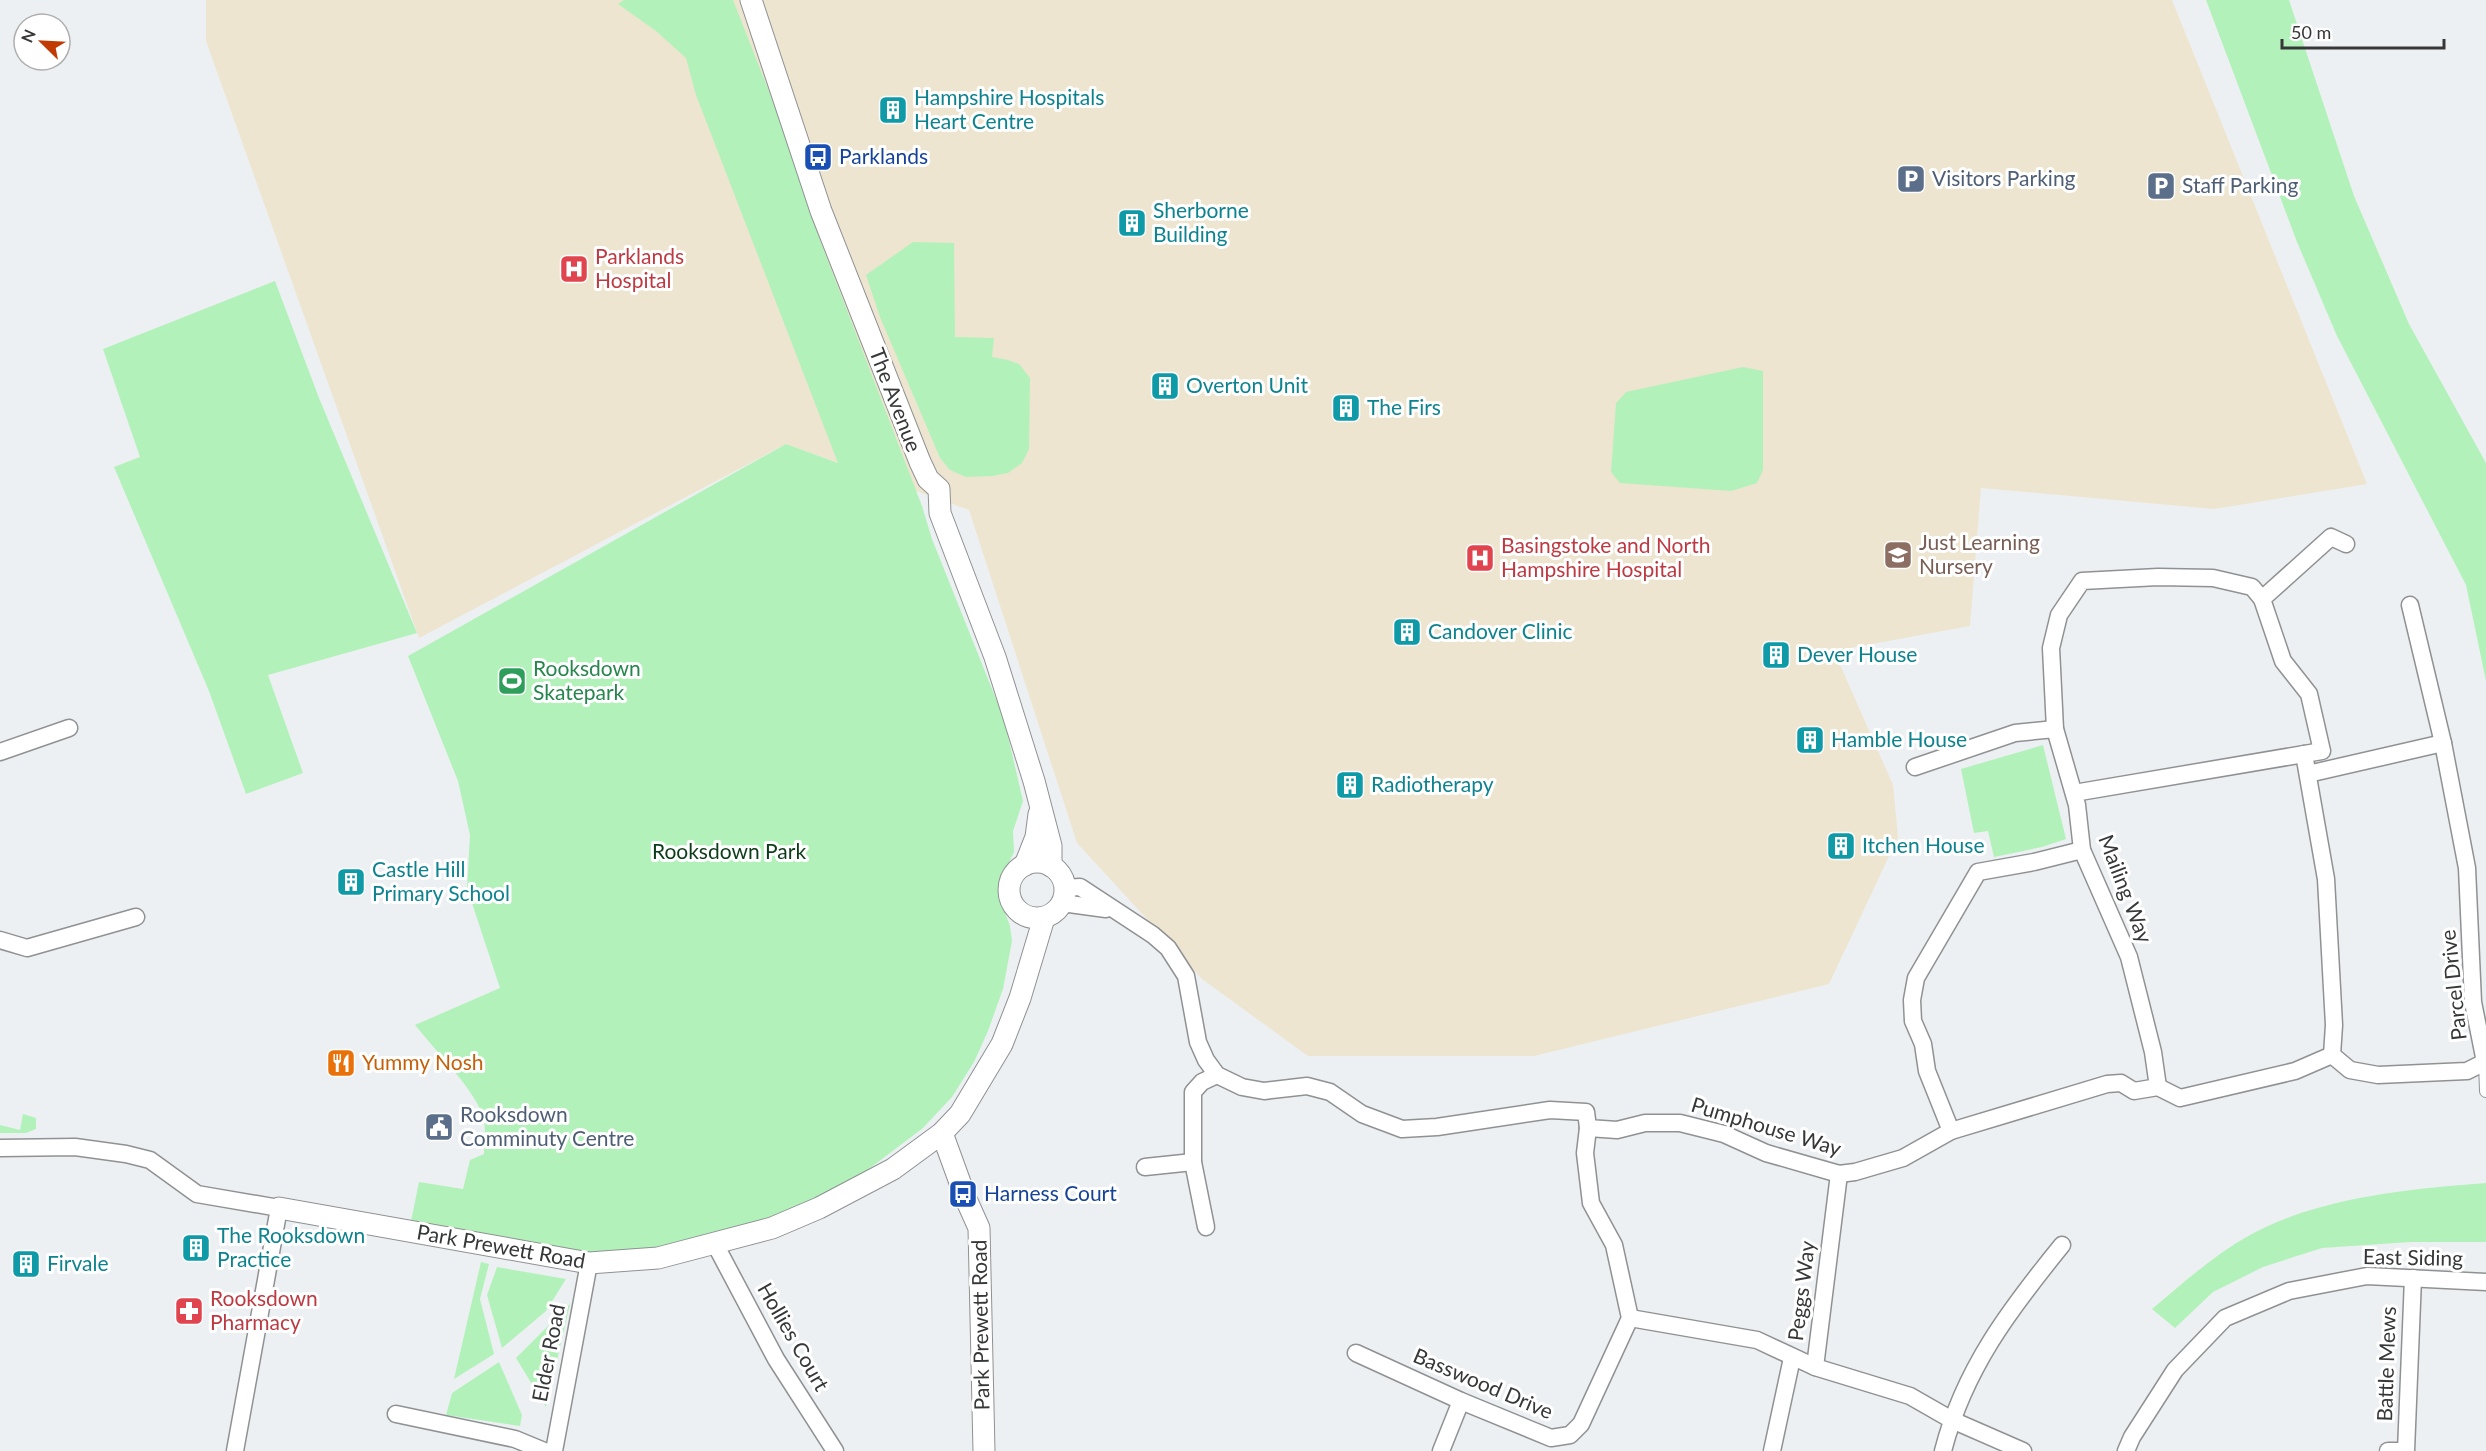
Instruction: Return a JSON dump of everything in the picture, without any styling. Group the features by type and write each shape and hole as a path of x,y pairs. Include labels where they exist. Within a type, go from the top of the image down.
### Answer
{"street":[{"name":"The Avenue","path":"751,0 821,211 920,462 928,479 939,489 940,513 995,657 1038,797 1051,846 1051,866"},
{"path":"2074,793 2322,751 2309,694 2283,661 2262,599 2331,537 2346,544"},
{"name":"Mailing Way","path":"2158,1087 2153,1052 2129,957 2082,850 2074,793 2055,729 2051,648 2059,615 2082,581 2158,576 2213,578 2252,586 2262,599"},
{"name":"Parcel Drive","path":"2332,1055 2350,1070 2378,1075 2467,1071 2485,1062 2473,1002 2467,868 2443,743 2410,605"},
{"path":"0,752 69,728"},
{"path":"1915,767 2015,733 2055,729"},
{"path":"2307,774 2443,743"},
{"path":"2304,754 2326,879 2334,1025 2332,1055"},
{"name":"The Avenue","path":"1025,865 1038,827 1038,797"},
{"path":"1951,1131 1927,1071 1923,1044 1913,1021 1912,1000 1916,978 1978,872 2034,862 2082,850"},
{"path":"1064,896 1059,872 1043,863 1025,865 1012,878 1010,895 1018,911 1035,917 1053,914 1064,896 1080,887 1153,935 1168,948 1190,987 1198,1042 1216,1075 1242,1087 1264,1090 1307,1086 1330,1092 1362,1114 1402,1130 1550,1110 1586,1112 1588,1128 1585,1153 1591,1203 1614,1245 1630,1318 1757,1340 1792,1358"},
{"path":"0,940 27,948 136,917"},
{"name":"Park Prewett Road","path":"279,1208 589,1263 658,1257 772,1228 819,1208 893,1169 942,1133 960,1114 1002,1044 1020,998 1035,917"},
{"name":"Pumphouse Way","path":"1588,1128 1617,1130 1645,1123 1680,1123 1724,1134 1766,1154 1839,1174 1855,1172 1903,1158 1951,1131 2107,1084 2121,1083 2134,1091 2158,1087 2180,1098 2295,1071 2332,1055"},
{"path":"2485,1062 2485,1090"},
{"path":"1206,1227 1193,1162 1193,1092 1202,1082 1216,1075"},
{"name":"Park Prewett Road","path":"942,1133 979,1228 984,1451"},
{"path":"0,1148 75,1147 126,1154 150,1160 197,1194 279,1208 235,1451"},
{"path":"1145,1167 1193,1162"},
{"name":"Peggs Way","path":"1772,1451 1792,1358 1815,1367 1839,1174"},
{"name":"Hollies Court","path":"714,1244 776,1359 835,1451"},
{"path":"1943,1451 1964,1387 1982,1353 2013,1305 2062,1245"},
{"name":"Elder Road","path":"554,1451 589,1263"},
{"name":"East Siding","path":"2126,1451 2132,1437 2175,1370 2225,1318 2289,1291 2367,1276 2486,1282"},
{"name":"Battle Mews","path":"2406,1451 2413,1278"},
{"name":"Basswood Drive","path":"1356,1353 1461,1401 1551,1438 1570,1435 1581,1424 1630,1318"},
{"path":"1815,1367 1910,1396 1952,1420 2023,1451"},
{"path":"1441,1451 1461,1401"},
{"path":"396,1414 515,1439 544,1451"},
{"path":"2388,1451 2401,1451"}],"shaded area":[{"name":"Basingstoke and North Hampshire Hospital","path":"206,0 2172,0 2367,484 2214,509 1981,488 1970,626 1834,651 1893,785 1898,837 1829,984 1534,1056 1308,1056 1202,979 1077,843 969,510 786,444 419,638 206,41"}],"green space":[{"name":"Rooksdown Park","path":"624,0 733,0 774,104 820,240 922,506 932,539 1004,719 1023,801 1013,831 1014,852 999,884 1000,899 1010,926 1012,941 1003,989 974,1062 952,1097 923,1128 853,1181 792,1212 666,1247 589,1259 410,1226 419,1182 463,1189 470,1160 484,1154 485,1133 484,1120 474,1097 415,1025 500,988 467,888 470,835 458,781 408,656 786,444 838,463 696,95 686,58 656,31 618,4"},
{"path":"2206,0 2289,0 2354,196 2409,324 2486,463 2486,681 2466,585 2337,336 2297,242"},
{"path":"913,242 954,243 955,337 994,338 992,357 1019,364 1030,378 1029,449 1022,463 1008,473 966,477 950,470 940,458 880,317 866,275"},
{"path":"275,281 319,398 417,633 268,675 303,773 246,794 209,691 114,467 140,457 103,349"},
{"path":"1743,367 1763,371 1763,470 1757,483 1731,491 1620,483 1611,472 1616,403 1626,392"},
{"path":"2043,745 2066,839 2042,847 1994,857 1988,831 1974,833 1961,769"},
{"path":"23,1114 36,1118 36,1129 26,1133 0,1133 0,1125 20,1130"},
{"path":"2486,1183 2486,1242 2411,1242 2322,1248 2263,1267 2213,1292 2175,1328 2152,1309 2224,1251 2277,1222 2335,1203 2365,1197 2426,1188"},
{"path":"481,1262 489,1264 480,1299 494,1354 454,1379"},
{"path":"497,1267 566,1279 546,1311 502,1348 487,1295"},
{"path":"570,1304 546,1407 516,1358"},
{"path":"499,1362 522,1415 520,1426 446,1415 452,1393"}],"place":[{"name":"Hampshire Hospitals Heart Centre","path":"893,110"},
{"name":"Parklands","path":"818,157"},
{"name":"Visitors Parking","path":"1911,179"},
{"name":"Staff Parking","path":"2161,186"},
{"name":"Sherborne Building","path":"1132,223"},
{"name":"Parklands Hospital","path":"574,269"},
{"name":"Overton Unit","path":"1165,386"},
{"name":"The Firs","path":"1346,408"},
{"name":"Just Learning Nursery","path":"1898,555"},
{"name":"Basingstoke and North Hampshire Hospital","path":"1480,558"},
{"name":"Candover Clinic","path":"1407,632"},
{"name":"Dever House","path":"1776,655"},
{"name":"Rooksdown Skatepark","path":"512,681"},
{"name":"Hamble House","path":"1810,740"},
{"name":"Radiotherapy","path":"1350,785"},
{"name":"Itchen House","path":"1841,846"},
{"name":"Castle Hill Primary School","path":"351,882"},
{"name":"Yummy Nosh","path":"341,1063"},
{"name":"Rooksdown Comminuty Centre","path":"439,1127"},
{"name":"Harness Court","path":"963,1194"},
{"name":"The Rooksdown Practice","path":"196,1248"},
{"name":"Firvale","path":"26,1264"},
{"name":"Rooksdown Pharmacy","path":"189,1311"}]}
